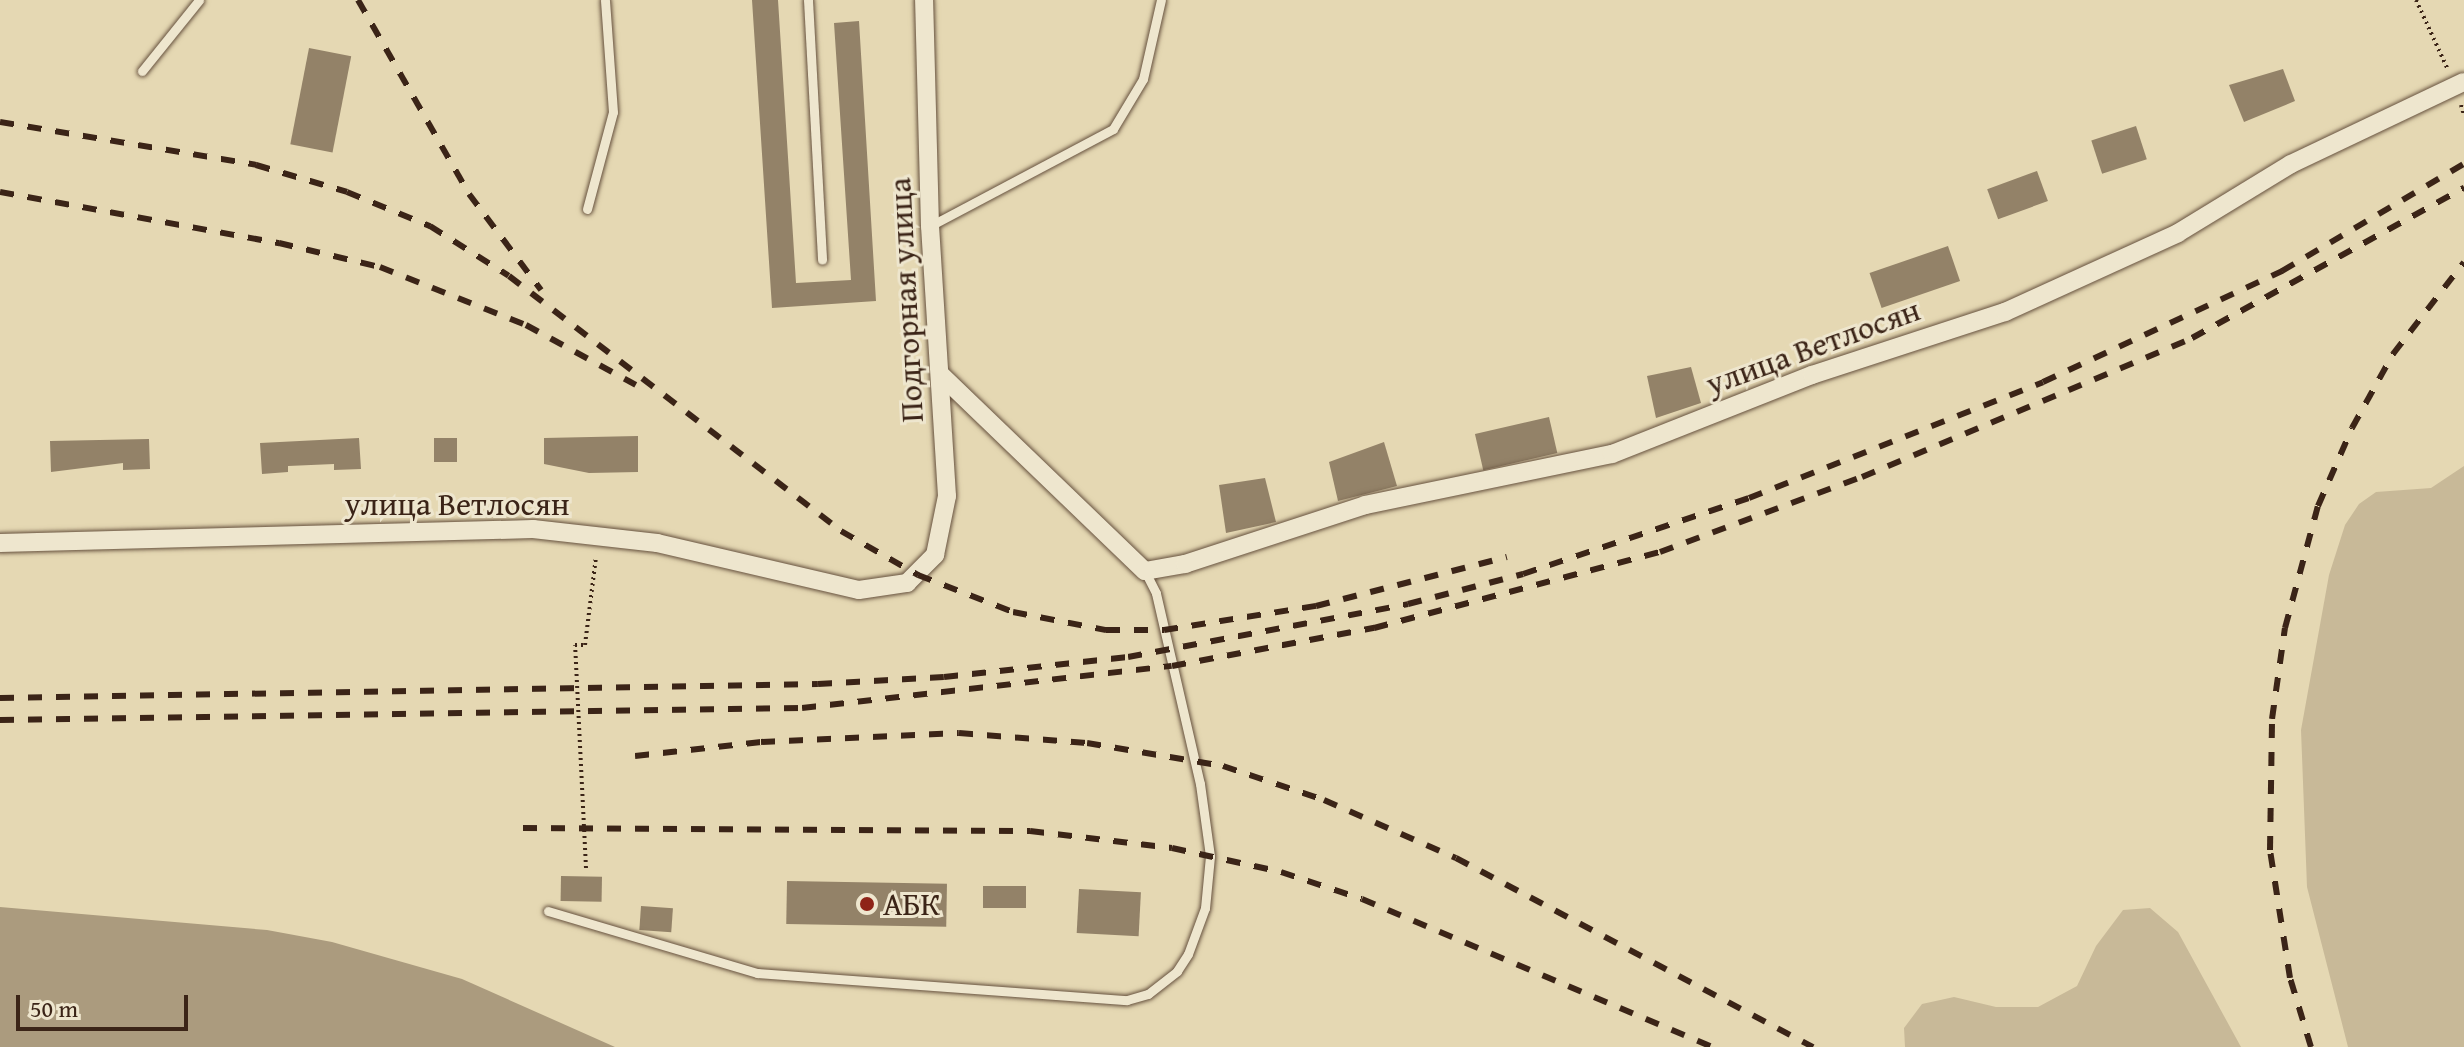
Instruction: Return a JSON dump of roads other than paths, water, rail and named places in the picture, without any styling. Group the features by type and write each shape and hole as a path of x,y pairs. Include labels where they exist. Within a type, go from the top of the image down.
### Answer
{"street":[{"name":"Подгорная улица","path":"907,583 935,555 944,528 947,496 930,226 924,0"},
{"name":"улица Ветлосян","path":"1145,571 1222,553 1365,505 1612,454 1812,375 2005,312 2178,233 2291,164 2460,84"},
{"path":"940,374 1145,571"},
{"name":"улица Ветлосян","path":"0,543 493,528 599,534 859,590 907,583"}],"lane":[{"path":"142,71 199,0"},
{"path":"587,209 613,112 605,0"},
{"path":"808,0 822,260"},
{"path":"930,226 1113,129 1143,79 1161,0"},
{"path":"548,911 757,973 1127,1000 1148,994 1170,977 1188,954 1205,908 1210,856 1200,784 1156,593 1145,571"}],"railway":[{"path":"358,0 469,194 541,290"},
{"path":"0,122 256,165 347,192 430,226 509,276 841,531 918,575 1013,612 1106,630 1164,630 1316,606 1507,557"},
{"path":"0,698 818,684 944,677 1128,657 1408,604 1523,574 1749,498 2043,382 2282,271 2464,164"},
{"path":"0,720 802,708 1172,666 1374,628 1660,552 1862,477 2192,338 2464,188"},
{"path":"0,192 279,243 380,267 526,325 636,385"},
{"path":"2311,1047 2290,978 2270,850 2272,719 2285,628 2318,506 2352,428 2393,354 2464,262"},
{"path":"635,756 761,742 959,733 1087,743 1223,766 1324,800 1456,858 1813,1047"},
{"path":"523,828 1030,831 1172,848 1281,872 1362,899 1713,1047"}],"place":[{"name":"АБК","path":"867,904"}]}
